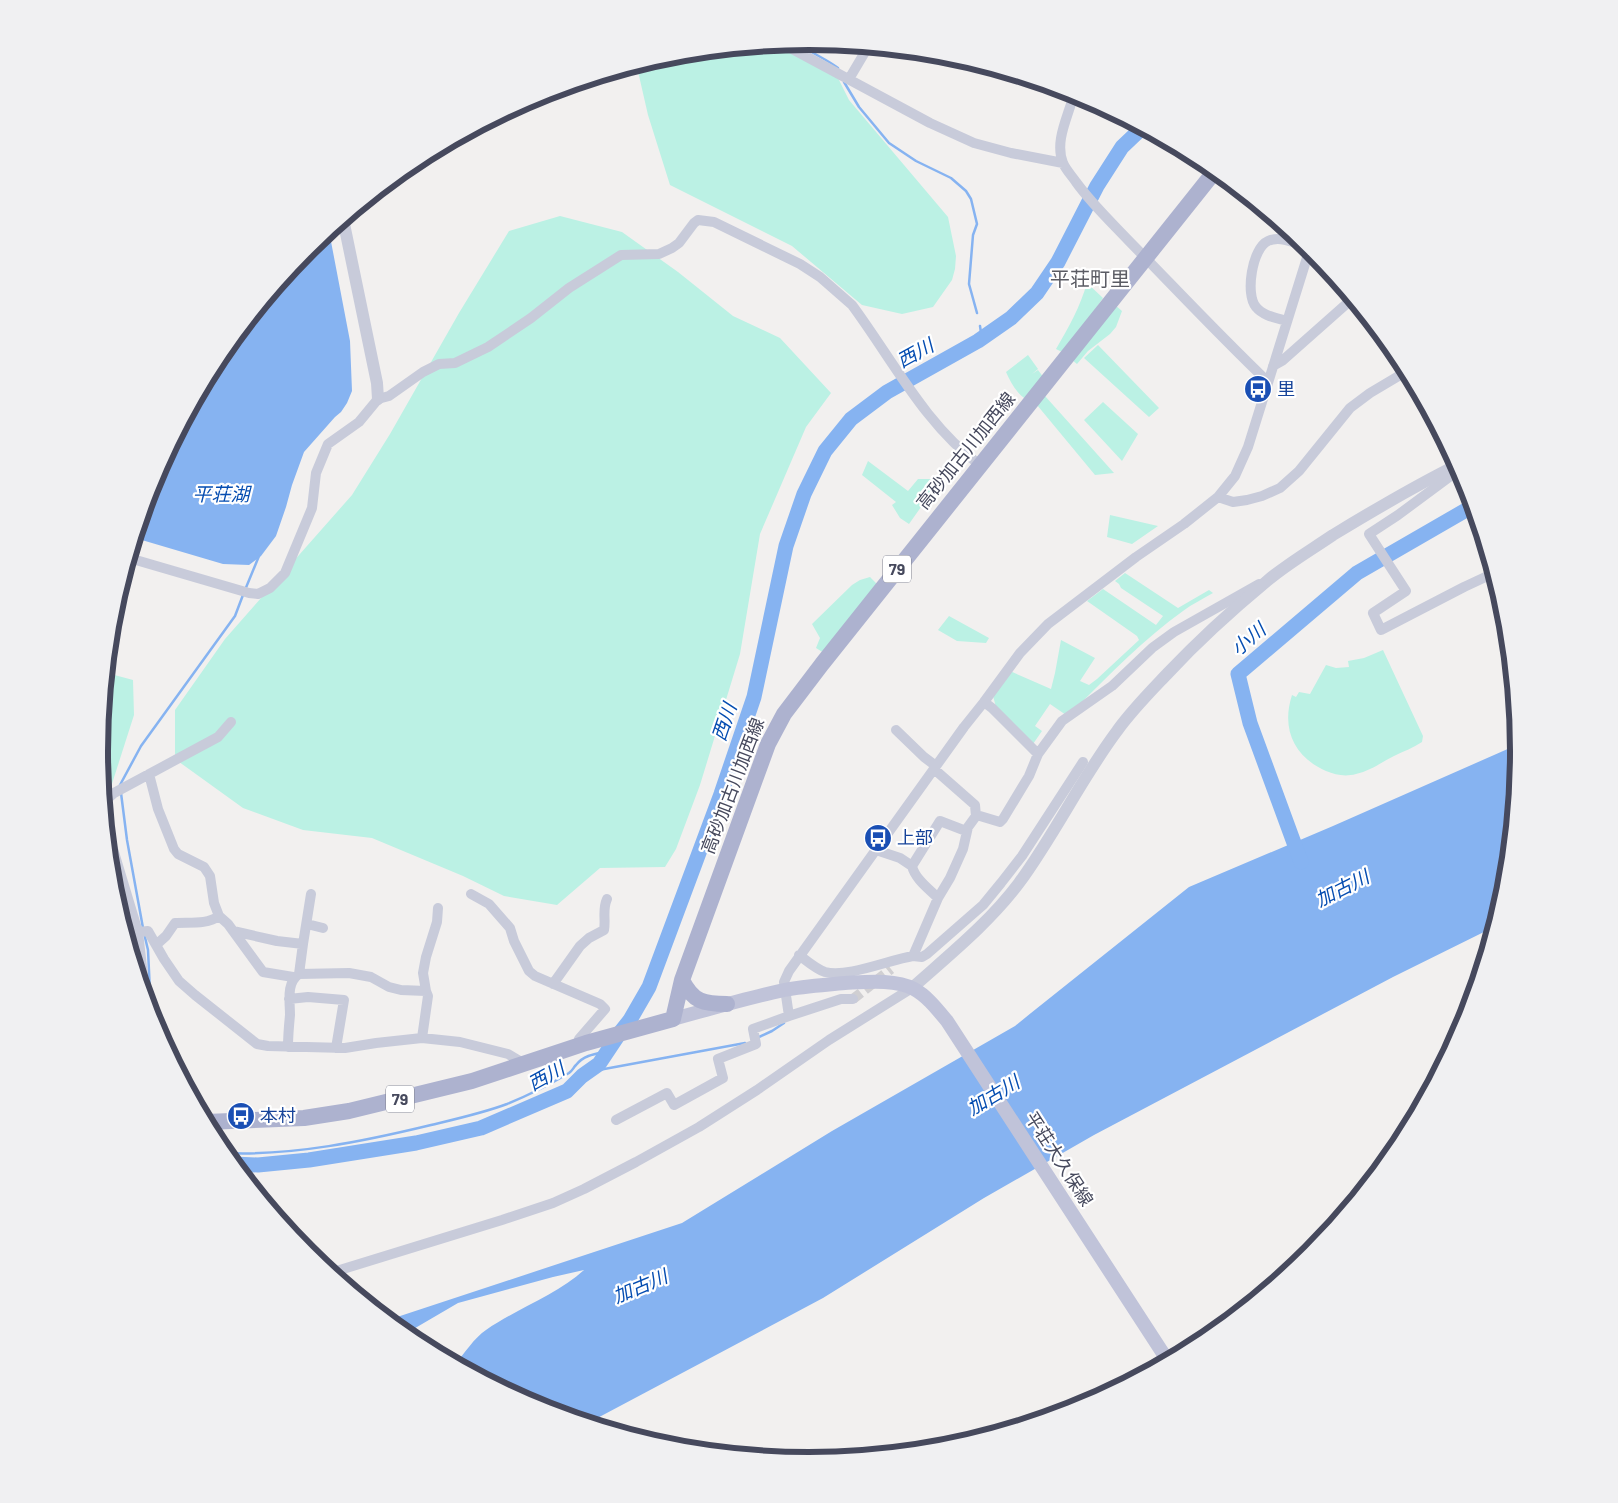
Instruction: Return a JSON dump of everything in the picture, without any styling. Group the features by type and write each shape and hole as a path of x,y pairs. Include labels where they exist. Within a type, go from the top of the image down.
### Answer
{"main road":[{"name":"高砂加古川加西線","path":"672,1019 682,980 768,744 784,714 980,465 1211,177"},
{"path":"682,980 686,988 697,1000 713,1004 727,1004"},
{"path":"672,1019 786,990 870,981 915,989"},
{"name":"平荘大久保線","path":"915,989 947,1020 1165,1356"},
{"name":"79","path":"214,1122 304,1118 349,1111 465,1084 523,1063 672,1019"}],"street":[{"path":"795,51 930,123 974,144 1063,163"},
{"path":"849,79 865,53"},
{"path":"1072,101 1062,134 1060,150 1063,163 1079,186 1105,216 1231,346 1268,381"},
{"path":"134,560 249,593 258,594 270,588 285,573 312,508 316,473 328,444 359,422 378,399 389,396 423,372 439,364 455,363 488,347 531,318 569,288 621,254 658,254 672,248 679,243 698,220 714,222 725,226 787,257 820,277 852,305 939,428 970,458 980,465"},
{"path":"344,226 378,382 378,399"},
{"path":"1287,322 1267,315 1257,309 1252,298 1251,276 1256,256 1266,242 1275,239 1291,242"},
{"path":"789,1016 784,982 786,976 964,726 1020,653 1048,624 1218,497 1235,476 1248,447 1307,257"},
{"path":"1273,366 1282,361 1348,303"},
{"path":"1218,497 1233,502 1247,500 1280,488 1299,471 1350,408 1370,393 1400,375"},
{"path":"337,1271 502,1220 553,1203 584,1190 699,1127 757,1090 829,1040 915,989 981,927 1006,899 1019,883 1099,756 1118,730 1141,702 1197,642 1268,580 1312,549 1372,511 1451,470"},
{"path":"1453,474 1398,516 1369,534 1406,591 1373,613 1381,630 1488,576"},
{"path":"976,816 1000,822 1004,819 1030,776 1038,754 1062,721 1112,686 1152,648 1174,632 1248,589 1268,580"},
{"path":"984,702 1038,754"},
{"path":"109,797 218,737 231,722"},
{"path":"891,969 908,957 963,849 966,831 976,816 975,805 896,730"},
{"path":"800,955 824,972 835,973 848,972 908,957 922,957 927,954 983,904 1022,856 1083,762"},
{"path":"149,774 158,809 174,849 178,854 204,867 210,876 218,916 224,919 262,972 296,976 349,973 371,978 389,987 401,990 426,991"},
{"path":"912,866 940,821 966,831"},
{"path":"876,850 900,858 912,866 919,879 938,898"},
{"path":"117,862 138,932 142,968"},
{"path":"288,1047 289,999 303,944 311,894"},
{"path":"471,894 489,904 510,928 514,941 529,971 535,976 600,1004 605,1009 579,1038 584,1044"},
{"path":"553,984 580,946 589,938 603,932 605,924 604,906 607,899"},
{"path":"422,1038 428,1001 423,973 424,964 437,922 438,908"},
{"path":"156,945 166,936 175,923 197,922 214,919 218,916"},
{"path":"307,924 323,928"},
{"path":"233,931 276,941 303,944"},
{"path":"138,932 148,932 179,981 257,1044 288,1047 345,1048 376,1042 422,1038 460,1042 512,1055 523,1063"},
{"path":"289,999 308,997 344,1000 336,1048"},
{"path":"616,1120 666,1093 674,1105 723,1078 718,1059 756,1044 753,1029 842,999 853,999"}],"green space":[{"path":"791,51 838,78 849,100 948,217 956,256 952,280 933,307 902,314 862,305 792,246 670,185 648,115 638,71 672,63 717,56"},
{"path":"560,216 622,232 678,272 733,316 780,338 831,393 806,427 760,534 740,654 700,785 676,849 665,867 600,868 557,905 504,896 463,876 372,838 303,830 243,808 175,759 175,710 225,639 352,495 509,231"},
{"path":"1087,283 1103,298 1084,326 1062,352 1056,349 1074,317"},
{"path":"1115,305 1122,311 1116,327 1088,351 1077,364 1072,360"},
{"path":"1098,345 1159,408 1149,417 1084,358"},
{"path":"1028,355 1038,369 1032,374 1038,370 1044,378 1027,400 1020,395 1006,372"},
{"path":"1045,396 1114,473 1095,475 1037,405"},
{"path":"1103,402 1138,434 1122,461 1084,420"},
{"path":"868,461 908,491 918,479 933,479 943,476 909,524 900,518 892,505 896,502 862,475"},
{"path":"1110,515 1158,526 1132,544 1107,537"},
{"path":"1125,573 1178,608 1209,590 1213,593 1186,608 1155,633 1076,708 1066,715 1050,704 1035,726 1042,731 1033,744 996,707 993,696 1010,671 1051,689 1061,640 1095,658 1080,681 1089,685 1139,640 1137,636 1087,601 1103,589 1156,625 1163,616 1121,588 1115,581"},
{"path":"870,577 877,584 824,653 816,648 820,638 812,624 852,585"},
{"path":"949,616 989,638 986,643 957,641 938,630"},
{"path":"1383,650 1423,736 1422,742 1361,773 1344,775 1326,771 1306,758 1293,741 1288,719 1292,695 1296,697 1299,692 1310,694 1326,665 1336,668 1349,667 1348,661 1364,658"},
{"path":"112,674 133,680 134,715 110,790 108,752 109,706"}],"water":[{"name":"平荘湖","path":"330,239 350,341 352,391 341,412 304,452 276,536 261,556 249,565 223,564 141,540 145,526 161,483 180,441 201,401 226,362 252,324 313,255"},
{"name":"加古川","path":"1510,748 1509,797 1504,843 1488,930 1393,977 1094,1135 984,1198 823,1298 595,1419 541,1400 499,1381 459,1359 486,1330 562,1287 584,1270 458,1303 412,1330 395,1318 682,1223 832,1131 1015,1026 1189,887"}],"waterway":[{"path":"809,50 833,64 838,70"},
{"path":"844,82 859,107 889,143 916,161 951,178 966,191 971,199 977,224 973,235 969,284 977,313"},
{"name":"西川","path":"242,1164 258,1165 309,1160 416,1143 481,1128 567,1091 582,1076 599,1064 630,1020 649,987 721,794 754,697 786,546 804,494 825,451 851,419 887,392 978,341 1011,318 1037,293 1058,262 1097,186 1122,147 1138,132"},
{"path":"980,326 982,339"},
{"name":"小川","path":"1301,862 1250,723 1238,674 1357,573 1467,510"},
{"path":"245,590 259,556"},
{"path":"120,785 141,746 235,616 243,595"},
{"path":"121,793 127,840 143,928"},
{"path":"144,933 148,950 150,990"},
{"path":"757,1038 784,1023"},
{"path":"588,1072 745,1043"},
{"path":"234,1153 277,1152 329,1146 381,1137 469,1116 507,1104 546,1086 569,1073 586,1057 606,1052"}],"tunnel":[{"path":"853,999 891,969"}],"place":[{"name":"里","path":"1258,389"},
{"name":"上部","path":"878,838"},
{"name":"本村","path":"241,1116"}],"district":[{"name":"平荘町里","path":"1090,279"}]}
